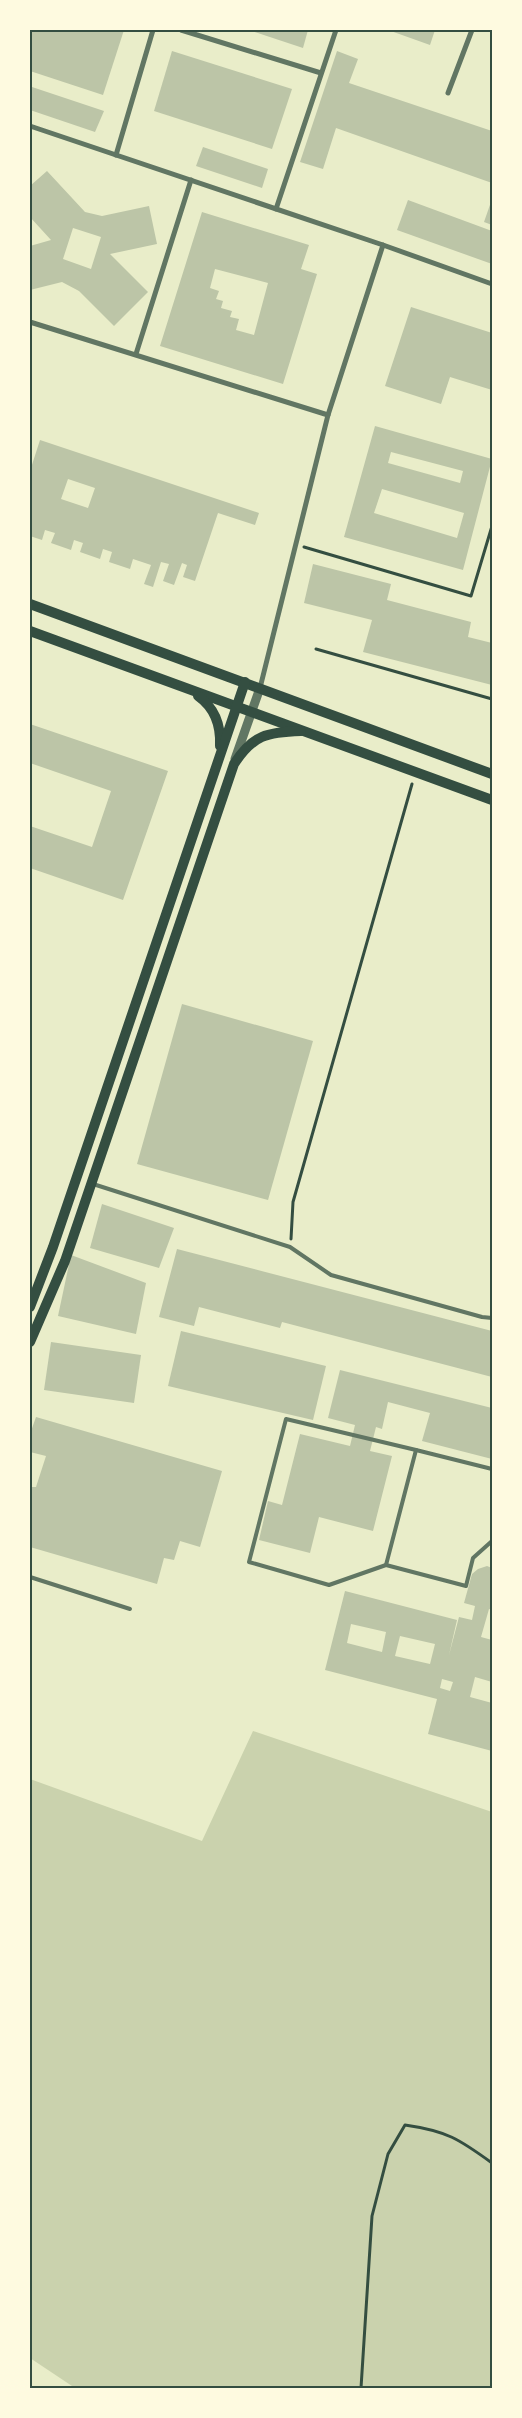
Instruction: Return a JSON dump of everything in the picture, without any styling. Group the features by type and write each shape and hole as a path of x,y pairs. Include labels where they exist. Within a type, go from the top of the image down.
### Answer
{"main road":[{"path":"30,604 492,774"},
{"path":"30,631 236,708 492,800"},
{"path":"30,1307 50,1255 245,682"},
{"path":"191,691 203,700 218,721 220,736 219,759"},
{"path":"30,1342 57,1283 234,764 244,749 255,739 280,732 301,731"}],"street":[{"path":"116,155 154,30"},
{"path":"181,30 321,73"},
{"path":"276,209 336,30"},
{"path":"448,93 472,30"},
{"path":"30,126 383,245 492,284"},
{"path":"136,354 191,180"},
{"path":"234,764 260,688 328,415 383,245"},
{"path":"30,322 328,415"}],"lane":[{"path":"91,1184 290,1247 331,1275 482,1318 492,1318"},
{"path":"492,1468 286,1419 249,1562 329,1585 386,1565 466,1586 473,1558 492,1542"},
{"path":"386,1565 416,1450"},
{"path":"30,1578 130,1609"}],"path":[{"path":"296,545 471,596 492,526"},
{"path":"316,649 492,699"},
{"path":"290,1247 293,1202 413,780"},
{"path":"361,2388 372,2216 388,2154 405,2126 436,2130 464,2142 492,2163"}],"green space":[{"path":"253,1731 492,1812 492,2388 75,2388 30,2358 30,1779 202,1841"}],"building":[{"path":"30,30 124,30 103,95 30,71"},
{"path":"249,30 308,30 303,48"},
{"path":"388,30 435,30 430,45"},
{"path":"172,51 292,89 272,149 154,111"},
{"path":"337,51 358,59 349,83 492,131 492,183 336,128 323,169 300,162"},
{"path":"32,87 104,111 95,132 30,110"},
{"path":"203,147 268,169 262,188 196,166"},
{"path":"47,171 85,212 102,216 149,206 157,244 110,254 148,292 114,326 79,291 62,282 30,290 30,246 51,240 30,217 30,186","holes":["73,228 101,237 91,269 63,259"]},
{"path":"492,199 492,225 484,222"},
{"path":"408,200 492,231 492,264 397,230"},
{"path":"202,212 309,245 301,269 317,274 283,384 160,346","holes":["215,269 268,283 254,335 236,330 239,319 230,317 232,311 221,308 223,301 216,299 219,291 210,288"]},
{"path":"411,307 492,333 492,390 450,377 441,404 385,386"},
{"path":"375,426 492,459 463,570 344,537","holes":["391,452 463,471 460,483 388,463","382,489 464,513 457,538 374,513"]},
{"path":"40,440 259,513 255,525 218,513 195,581 183,577 187,565 182,563 174,585 163,581 169,564 161,562 153,587 144,584 151,565 133,559 130,569 109,562 112,552 103,549 100,559 80,552 83,543 74,540 71,550 51,543 55,533 45,530 42,540 30,536 30,471","holes":["68,479 95,488 88,508 61,499"]},
{"path":"313,564 391,584 387,600 471,622 468,637 492,643 492,685 363,652 372,620 304,603"},
{"path":"30,724 168,771 123,900 30,868 30,826 92,847 111,791 30,763"},
{"path":"182,1004 313,1041 268,1200 137,1164"},
{"path":"102,1204 174,1228 159,1268 90,1248"},
{"path":"177,1249 492,1331 492,1377 282,1322 280,1328 199,1307 194,1326 159,1317"},
{"path":"71,1255 146,1283 136,1334 58,1316"},
{"path":"181,1331 326,1366 313,1420 168,1386"},
{"path":"51,1342 141,1355 134,1403 44,1390"},
{"path":"340,1370 492,1408 492,1459 422,1441 430,1413 388,1402 382,1429 376,1427 370,1451 392,1456 373,1531 319,1517 310,1553 259,1540 268,1501 282,1505 300,1434 350,1446 355,1425 328,1418"},
{"path":"36,1417 222,1471 200,1547 180,1541 174,1560 164,1558 157,1584 30,1547 30,1487 36,1487 46,1456 30,1452 30,1434"},
{"path":"487,1566 492,1568 492,1610 489,1609 481,1637 492,1640 492,1682 475,1677 470,1697 492,1703 492,1751 428,1734 437,1699 325,1670 345,1591 457,1620 449,1655 459,1617 472,1620 475,1606 464,1603 472,1574 478,1569","holes":["351,1624 386,1632 382,1652 347,1643","400,1636 435,1644 430,1664 395,1656","442,1679 453,1682 450,1691 440,1688"]}]}
